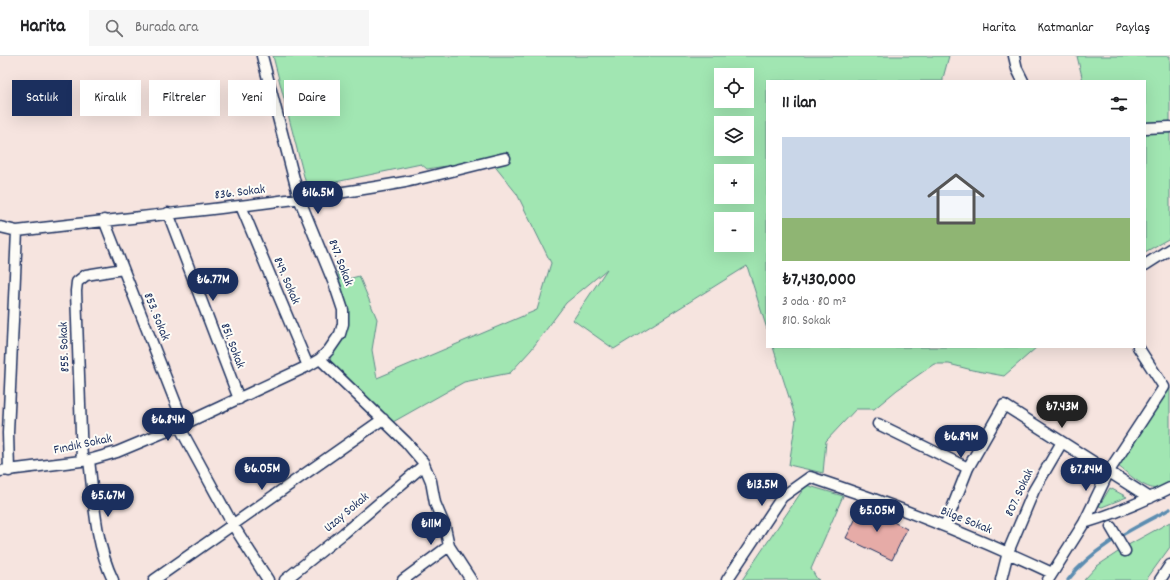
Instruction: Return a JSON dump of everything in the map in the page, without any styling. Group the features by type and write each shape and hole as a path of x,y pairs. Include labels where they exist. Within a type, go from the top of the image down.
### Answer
{"street":[{"name":"847. Sokak","path":"262,56 299,198 335,286 343,310 343,324 340,334 330,350 320,359"},
{"path":"1014,56 1017,69 1022,80"},
{"path":"1146,128 1170,127"},
{"name":"836. Sokak","path":"0,227 18,231 299,198 406,182 505,158"},
{"name":"849. Sokak","path":"240,206 308,366"},
{"name":"851. Sokak","path":"168,213 239,399"},
{"name":"853. Sokak","path":"104,220 182,425 233,524 268,580"},
{"path":"5,471 18,231"},
{"path":"1146,264 1170,249"},
{"name":"855. Sokak","path":"85,460 76,291 77,282 86,275 123,269"},
{"path":"1050,577 1084,522 1109,471 1164,386 1139,348"},
{"path":"320,359 406,442 424,465 431,481 435,504 445,527 449,546 471,580"},
{"name":"Fındık Sokak","path":"5,471 85,460 117,452 239,399 320,359"},
{"path":"946,526 968,468 1004,405 1150,498"},
{"path":"154,580 383,419"},
{"path":"878,424 968,468"},
{"name":"807. Sokak","path":"1001,580 1008,552 1034,490 1062,442"},
{"path":"85,460 99,537 107,568 113,580"},
{"name":"Uzay Sokak","path":"285,580 344,533 424,465"},
{"name":"Bilge Sokak","path":"727,580 782,497 810,477 946,526 1008,552 1050,577"},
{"path":"1084,522 1106,516 1170,488"},
{"path":"1112,527 1125,551"},
{"path":"403,580 449,546"},
{"path":"1160,580 1170,565"}],"green space":[{"path":"273,56 949,56 943,80 766,80 766,326 747,266 614,349 573,320 607,269 566,303 531,350 510,373 464,382 393,422 330,363 331,355 348,324 346,305 336,266 342,263 348,279 359,276 377,319 372,350 377,378 537,310 551,263 517,194 489,159 427,169 421,164 307,188 288,116 340,116 340,80 284,80 284,99"},
{"path":"1077,56 1170,56 1170,238 1146,251 1146,80 1083,80"},
{"path":"773,348 1036,348 1004,376 949,364 934,364 897,390 874,409 856,409 826,441 823,473 789,465 796,419"},
{"path":"1170,388 1170,482 1163,488 1157,489 1151,488 1139,482 1118,466 1118,462 1165,393"},
{"path":"806,485 843,496 811,569 819,580 742,580"},
{"path":"1110,488 1127,497 1102,507 1099,506"},
{"path":"1170,522 1170,547 1146,580 1084,580 1097,566 1130,544"}],"building":[{"path":"862,506 907,529 892,560 846,538"}],"waterway":[{"path":"1068,580 1078,568 1102,548 1128,531 1170,509"}]}
